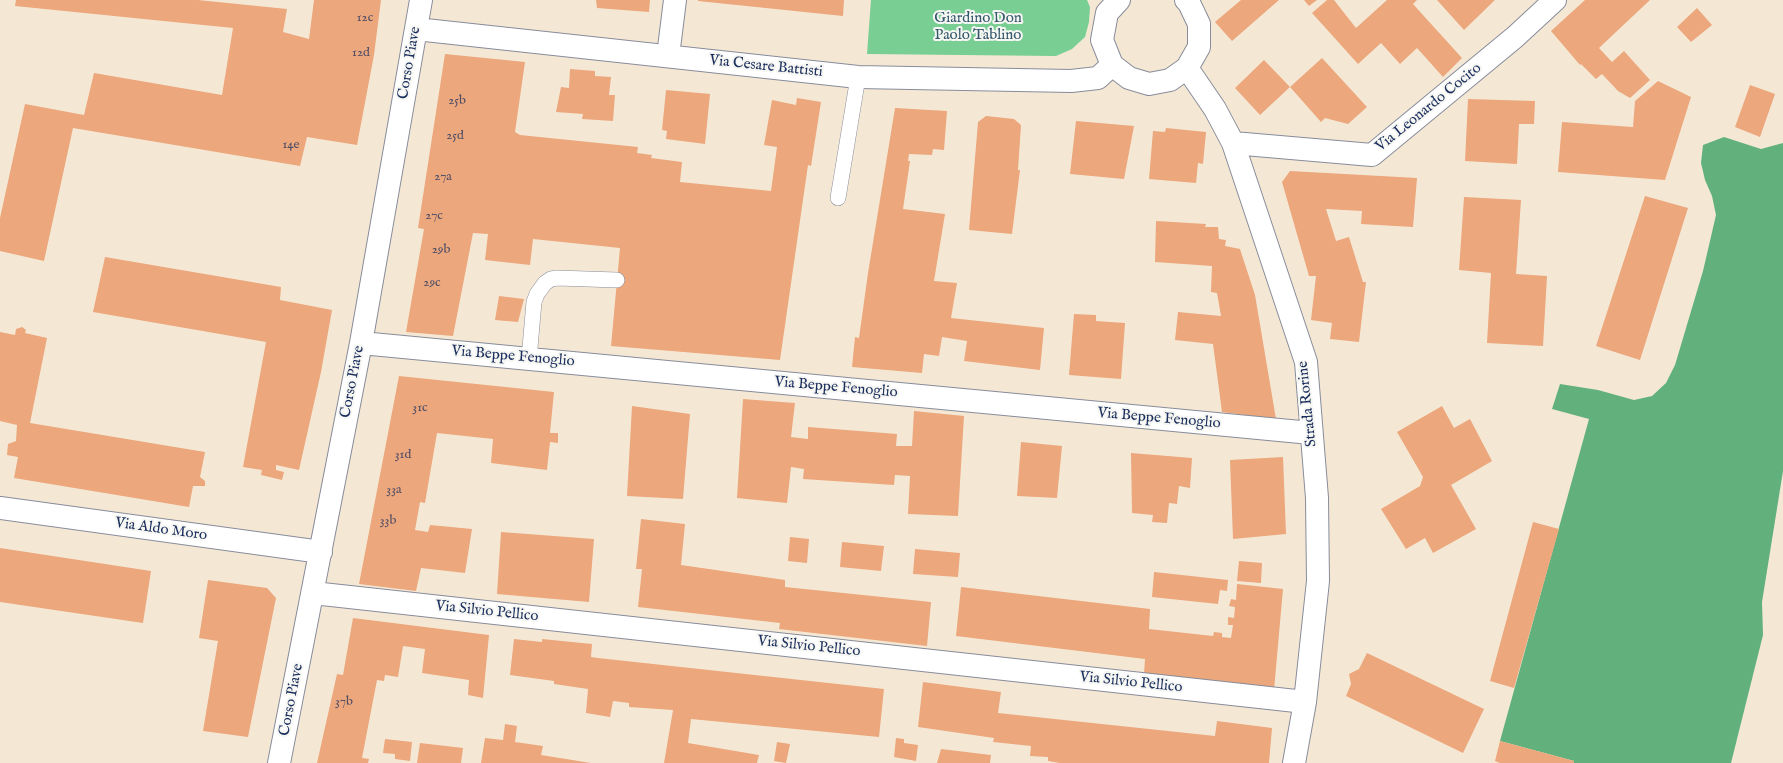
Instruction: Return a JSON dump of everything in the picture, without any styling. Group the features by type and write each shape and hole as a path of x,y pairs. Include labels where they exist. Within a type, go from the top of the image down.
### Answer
{"street":[{"name":"Corso Piave","path":"279,763 361,343 421,0"},
{"path":"668,56 675,0"},
{"path":"1118,0 1107,13 1102,40 1112,65 1129,78 1149,84 1170,80 1188,68 1199,47 1199,24 1190,1"},
{"name":"Via Leonardo Cocito","path":"1234,143 1372,155 1515,37 1555,0"},
{"name":"Via Cesare Battisti","path":"416,29 854,77 1071,81 1098,78 1112,65"},
{"name":"Strada Rorine","path":"1188,68 1215,109 1234,143 1306,362 1317,498 1318,581 1305,702 1294,763"},
{"name":"Via Beppe Fenoglio","path":"361,343 1311,433"},
{"name":"Via Aldo Moro","path":"0,508 321,552"},
{"name":"Via Silvio Pellico","path":"313,593 1305,702"}],"lane":[{"path":"838,198 854,77"},
{"path":"528,359 534,302 540,288 545,283 551,279 557,278 617,280"}],"green space":[{"name":"Giardino Don Paolo Tablino","path":"871,0 1087,0 1090,7 1089,22 1085,37 1072,49 1056,56 867,54"},
{"path":"1724,137 1761,149 1783,143 1783,471 1762,602 1763,635 1731,763 1574,763 1574,761 1500,741 1589,419 1552,409 1560,384 1598,390 1634,400 1652,396 1666,383 1675,365 1703,271 1716,215 1712,196 1705,180 1701,163 1703,145"}],"building":[{"path":"16,0 198,0 287,9 283,32 309,39 314,0 381,0 374,55 357,145 307,137 300,166 73,128 44,261 0,251 0,218 25,104 84,115 94,73 222,95 233,28 15,6"},
{"path":"596,0 650,0 649,12 597,8"},
{"path":"698,0 844,0 843,16"},
{"path":"1241,0 1279,0 1232,41 1215,22"},
{"path":"1304,0 1317,0 1309,6"},
{"path":"1327,0 1334,0 1356,28 1387,0 1417,0 1413,4 1462,58 1443,77 1417,48 1400,64 1381,43 1358,64 1312,13"},
{"path":"1437,0 1495,0 1464,30"},
{"path":"1585,0 1650,0 1599,48 1612,62 1624,51 1650,80 1630,98 1618,91 1602,74 1596,79 1581,64 1580,65 1551,31"},
{"path":"1697,8 1712,25 1691,42 1677,27"},
{"path":"445,54 525,62 515,132 520,135 638,147 637,153 652,155 651,158 682,162 680,182 771,191 777,147 764,145 772,100 796,105 797,98 821,102 811,166 808,165 780,360 611,346 620,248 533,239 530,265 485,260 488,234 473,233 453,336 406,332 424,229 418,228"},
{"path":"1322,58 1367,107 1348,124 1325,118 1321,122 1290,87"},
{"path":"1264,60 1290,87 1260,115 1235,88"},
{"path":"570,69 595,71 595,76 611,77 609,95 615,95 613,121 582,119 583,114 556,112 561,87 569,88"},
{"path":"1658,81 1691,97 1665,180 1558,172 1562,122 1633,127 1635,101"},
{"path":"1750,85 1775,94 1760,137 1735,127"},
{"path":"666,90 710,94 705,144 666,139 667,131 662,130"},
{"path":"1468,99 1535,101 1534,124 1519,124 1517,164 1465,161"},
{"path":"895,108 947,111 944,150 933,149 932,155 909,154 908,161 910,161 903,209 945,214 934,281 957,283 951,318 1044,328 1040,370 964,361 967,341 942,337 939,356 924,354 922,373 852,367 855,337 859,338"},
{"path":"986,116 1014,119 1021,125 1018,170 1020,170 1012,234 969,230 978,122"},
{"path":"1076,121 1134,126 1124,179 1070,174"},
{"path":"1166,128 1206,132 1203,164 1198,163 1196,183 1149,179 1153,131 1165,132"},
{"path":"1290,171 1417,178 1413,227 1361,224 1362,211 1326,209 1336,241 1349,237 1363,282 1366,282 1359,342 1330,339 1332,323 1311,320 1316,276 1309,276 1282,182"},
{"path":"1645,196 1688,208 1640,360 1596,346"},
{"path":"1464,197 1521,200 1516,274 1547,276 1543,346 1487,343 1491,273 1459,270"},
{"path":"1156,221 1206,224 1205,227 1218,227 1219,239 1226,240 1225,246 1240,249 1255,295 1276,419 1222,412 1213,344 1175,340 1178,312 1221,316 1217,293 1211,292 1212,266 1155,262"},
{"path":"105,257 281,287 280,300 332,310 321,372 299,470 276,465 276,470 284,472 282,480 261,475 262,470 243,467 266,342 93,312"},
{"path":"499,296 524,299 518,322 495,320"},
{"path":"1074,314 1096,315 1096,321 1125,323 1121,379 1069,375"},
{"path":"22,327 26,330 25,333 47,338 30,423 205,452 200,477 205,481 205,486 193,486 189,507 14,478 18,457 7,455 8,444 16,441 17,425 0,421 0,332 15,335 16,329"},
{"path":"399,376 554,392 550,433 558,433 558,443 550,442 547,470 491,463 493,439 437,433 425,503 420,502 415,530 428,532 430,525 472,529 465,573 421,568 416,591 359,584"},
{"path":"743,399 795,403 791,437 808,439 808,427 897,434 896,446 912,446 914,411 964,416 958,516 908,514 910,476 895,475 894,485 803,479 804,469 791,467 787,503 737,498"},
{"path":"632,406 690,414 683,499 627,496"},
{"path":"1442,406 1454,428 1470,419 1492,461 1451,485 1476,529 1433,553 1425,538 1406,549 1381,509 1420,486 1423,477 1397,432"},
{"path":"1021,442 1062,446 1057,498 1017,496"},
{"path":"1131,453 1192,458 1190,488 1179,486 1177,504 1169,503 1167,523 1152,522 1153,515 1132,513"},
{"path":"1283,457 1286,534 1233,539 1230,460"},
{"path":"641,519 685,524 681,565 785,580 785,587 931,602 927,646 779,629 780,623 638,607 642,569 636,569"},
{"path":"1533,522 1559,529 1514,688 1490,681"},
{"path":"501,532 594,539 589,602 497,594"},
{"path":"790,537 809,539 807,563 788,561"},
{"path":"842,542 884,546 881,571 840,567"},
{"path":"0,548 151,571 143,623 0,602"},
{"path":"915,549 960,553 958,577 913,574"},
{"path":"1239,561 1262,563 1261,583 1237,581"},
{"path":"1154,572 1228,580 1227,591 1220,590 1218,604 1152,597"},
{"path":"208,580 267,588 276,598 248,737 203,731 218,641 199,638"},
{"path":"1237,584 1283,589 1274,690 1144,674 1145,659 956,636 961,587 1150,609 1149,629 1213,636 1214,632 1222,633 1222,637 1231,638 1233,625 1228,625 1228,617 1234,618 1235,607 1229,606 1231,599 1236,600"},
{"path":"353,618 489,635 483,698 468,695 469,680 422,673 425,649 403,646 398,677 385,675 384,681 377,680 362,758 369,759 368,763 317,763 337,674 343,675"},
{"path":"514,639 542,642 542,639 592,644 591,657 598,658 884,689 879,737 691,719 688,743 759,755 757,763 664,763 673,710 629,707 629,703 613,701 610,717 586,713 588,689 554,684 554,681 510,675"},
{"path":"1367,653 1484,709 1463,753 1346,696 1351,684 1349,674 1359,669"},
{"path":"923,682 1001,692 998,713 1215,736 1217,721 1272,728 1269,763 1060,763 1048,761 1048,757 1030,756 1031,746 993,742 994,738 918,727"},
{"path":"505,724 517,726 515,742 543,746 541,755 591,763 481,763 485,738 503,740"},
{"path":"896,738 904,739 904,743 918,745 916,761 894,757"},
{"path":"385,739 412,742 410,761 395,759 395,754 383,753"},
{"path":"1500,741 1574,761 1574,763 1500,763 1495,761"},
{"path":"777,742 790,744 786,763 774,761"},
{"path":"420,743 463,748 461,763 417,763"},
{"path":"941,749 991,755 990,763 937,763"}]}
